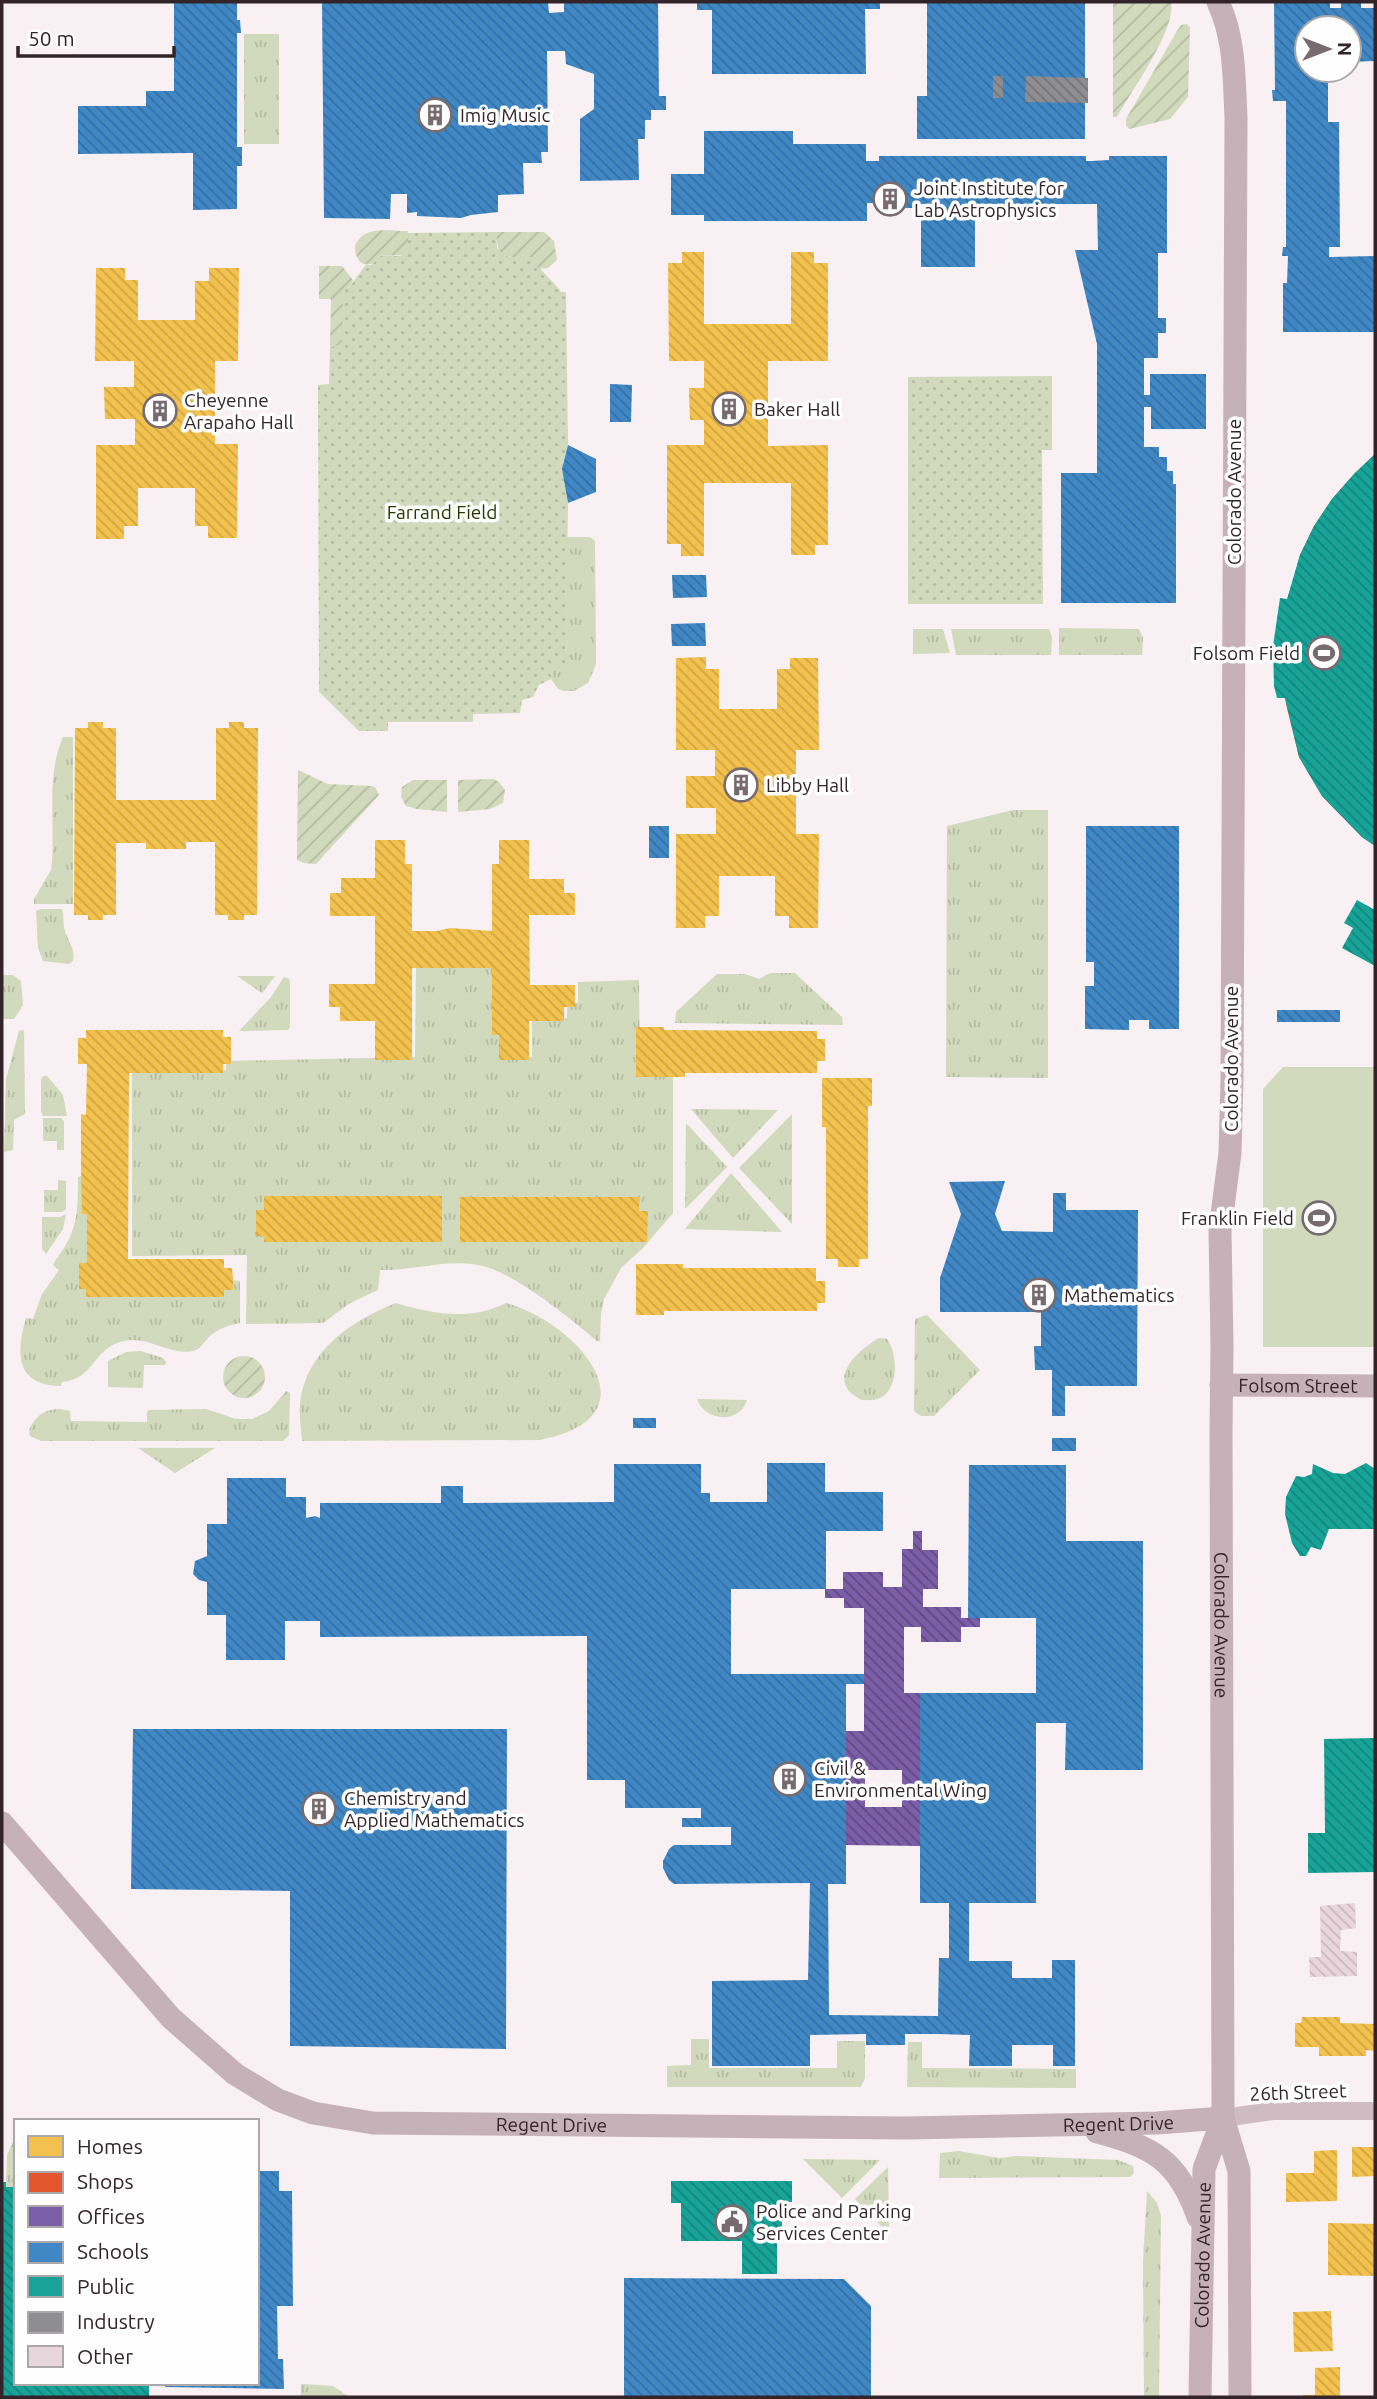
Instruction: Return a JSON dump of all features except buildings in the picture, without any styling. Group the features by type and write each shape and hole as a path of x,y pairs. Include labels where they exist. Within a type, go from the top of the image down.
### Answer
{"street":[{"name":"Colorado Avenue","path":"1218,2 1227,22 1231,44 1237,118 1232,1081 1230,1153 1220,1230 1223,2118 1239,2171 1240,2397"},
{"name":"Folsom Street","path":"1221,1385 1375,1386"},
{"name":"Regent Drive","path":"2,1823 171,2018 235,2074 278,2100 313,2113 373,2123 893,2128 1165,2123 1223,2118"},
{"name":"26th Street","path":"1223,2118 1273,2112 1375,2111"},
{"name":"Colorado Avenue","path":"1200,2397 1203,2169 1223,2118"},
{"path":"1073,2125 1118,2137 1157,2155 1184,2183 1202,2226"}],"green space":[{"path":"1113,2 1171,2 1171,14 1160,43 1117,117 1113,117"},
{"path":"1187,24 1190,28 1188,97 1170,119 1129,129 1126,119 1177,31 1181,25"},
{"path":"244,34 279,34 279,144 244,144"},
{"path":"408,231 408,252 405,255 378,256 374,263 366,264 356,255 355,246 359,239 370,232"},
{"name":"Farrand Field","path":"496,232 497,248 509,257 533,257 561,292 566,292 568,445 562,469 568,504 566,666 557,666 551,679 539,685 533,697 522,700 520,713 473,714 473,722 388,722 388,731 359,731 319,692 318,385 329,384 330,347 339,345 343,291 353,283 366,265 371,265 378,256 400,256 408,252 408,233"},
{"path":"496,232 544,232 554,241 557,260 548,268 539,269 533,257 506,256 499,249"},
{"path":"319,266 342,266 353,280 343,291 342,341 339,345 330,347 331,299 319,299"},
{"path":"1052,376 1052,450 1042,450 1043,604 908,604 908,377"},
{"path":"567,537 590,537 595,541 596,663 588,683 574,691 558,689 551,679 557,666 566,665"},
{"path":"1059,628 1139,629 1143,638 1142,655 1059,655"},
{"path":"913,629 943,629 950,653 913,654"},
{"path":"951,629 1049,629 1052,637 1051,655 956,655"},
{"path":"63,737 73,737 73,904 34,904 34,899 51,870 53,783"},
{"path":"298,770 328,784 375,787 379,795 316,864 297,860"},
{"path":"494,779 505,790 503,803 490,809 458,812 458,780"},
{"path":"413,780 447,780 447,812 406,806 401,797 402,787"},
{"path":"1013,810 1048,810 1048,1078 946,1077 947,826"},
{"path":"62,909 65,932 73,952 73,961 69,964 43,961 38,948 36,911"},
{"path":"416,965 495,965 502,1057 532,1057 532,1018 567,1018 567,1004 578,1003 578,982 639,980 640,1073 673,1074 673,1213 643,1248 621,1268 604,1299 600,1341 557,1308 508,1276 478,1265 453,1263 380,1270 378,1290 350,1303 323,1323 246,1324 247,1255 132,1256 132,1070 226,1070 226,1061 415,1057"},
{"path":"770,973 795,973 842,1017 843,1025 675,1023 676,1012 717,974 745,974 759,979"},
{"path":"2,975 13,975 21,981 23,1005 14,1019 2,1019"},
{"path":"237,976 275,976 262,993"},
{"path":"284,977 290,982 288,1030 239,1031 271,997"},
{"path":"24,1030 25,1114 14,1120 13,1150 4,1152 6,1079 19,1031"},
{"name":"Franklin Field","path":"1283,1067 1375,1067 1375,1347 1263,1347 1263,1089"},
{"path":"43,1076 47,1076 63,1095 67,1116 43,1116"},
{"path":"691,1109 778,1110 733,1158"},
{"path":"792,1114 792,1224 739,1168"},
{"path":"43,1118 61,1118 64,1121 64,1150 57,1150 57,1141 43,1141"},
{"path":"686,1123 727,1167 685,1209"},
{"path":"731,1173 782,1232 685,1229"},
{"path":"82,1176 82,1214 87,1214 87,1263 79,1263 79,1288 86,1289 86,1296 224,1297 224,1290 233,1280 240,1281 240,1323 218,1330 198,1349 186,1352 138,1340 117,1343 102,1353 80,1376 62,1382 61,1386 46,1384 27,1374 21,1355 26,1318 33,1319 42,1294 59,1270 53,1265 72,1231 77,1211 78,1177"},
{"path":"58,1180 66,1181 66,1209 62,1212 44,1212 44,1190 58,1190"},
{"path":"66,1214 63,1229 46,1254 42,1249 42,1217 60,1217"},
{"path":"396,1303 438,1313 466,1314 493,1309 506,1303 533,1314 559,1330 580,1349 595,1370 601,1392 595,1412 575,1428 539,1440 302,1441 300,1403 311,1368 321,1353 347,1329"},
{"path":"927,1315 980,1370 934,1416 921,1416 914,1411 915,1319"},
{"path":"879,1338 887,1339 893,1353 895,1371 891,1387 880,1398 862,1400 845,1385 844,1376 853,1359"},
{"path":"141,1351 163,1358 165,1365 144,1365 143,1388 108,1387 108,1361 126,1352"},
{"path":"244,1356 259,1362 265,1377 259,1392 244,1398 229,1392 223,1377 229,1362"},
{"path":"286,1391 290,1393 289,1435 283,1441 41,1441 30,1436 29,1430 40,1415 57,1409 70,1411 71,1421 147,1422 149,1410 206,1409 236,1419 252,1419 269,1411"},
{"path":"697,1399 747,1400 737,1413 722,1417 707,1412"},
{"path":"138,1448 215,1448 175,1473"},
{"path":"691,2039 709,2039 709,2068 837,2068 837,2041 865,2041 865,2078 861,2087 667,2087 667,2066 691,2065"},
{"path":"908,2042 922,2042 922,2068 1076,2069 1076,2088 907,2087"},
{"path":"14,2139 14,2187 6,2187 7,2155"},
{"path":"959,2151 999,2158 1017,2156 1118,2160 1133,2166 1134,2173 1130,2177 939,2178 940,2153"},
{"path":"803,2159 880,2160 842,2198"},
{"path":"888,2167 889,2228 883,2228 855,2199"},
{"path":"1147,2191 1157,2203 1161,2216 1159,2397 1144,2397 1143,2261"},
{"path":"301,2384 333,2386 349,2397 301,2397"}],"place":[{"name":"Imig Music","path":"435,115"},
{"name":"Joint Institute for Lab Astrophysics","path":"890,199"},
{"name":"Baker Hall","path":"729,409"},
{"name":"Cheyenne Arapaho Hall","path":"160,411"},
{"name":"Folsom Field","path":"1324,653"},
{"name":"Libby Hall","path":"741,785"},
{"name":"Franklin Field","path":"1319,1218"},
{"name":"Mathematics","path":"1039,1295"},
{"name":"Civil & Environmental Wing","path":"789,1779"},
{"name":"Chemistry and Applied Mathematics","path":"319,1809"},
{"name":"Police and Parking Services Center","path":"732,2222"}]}
